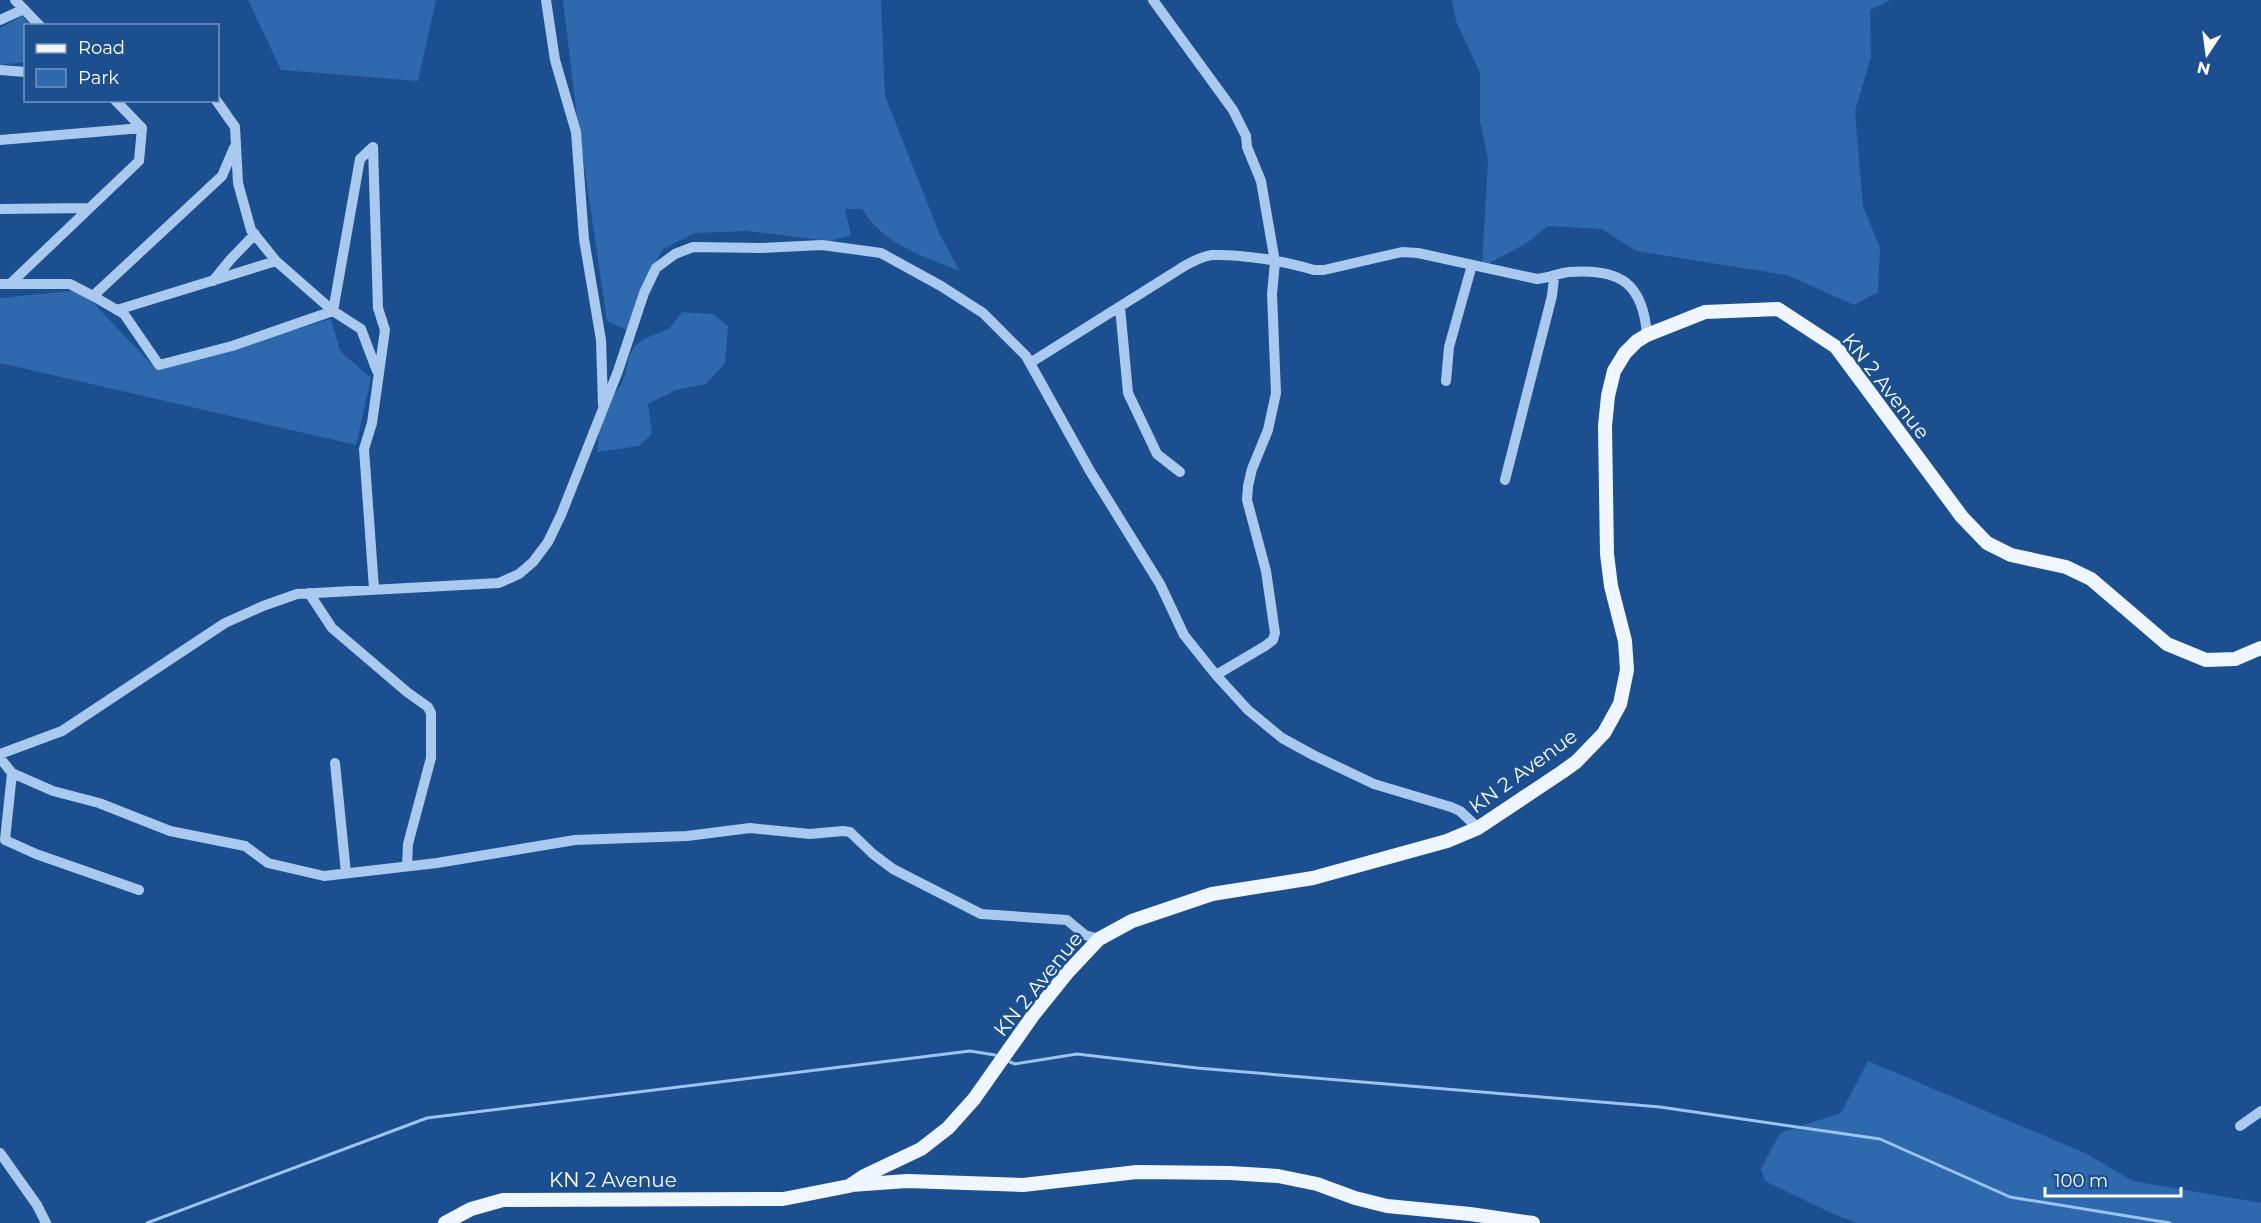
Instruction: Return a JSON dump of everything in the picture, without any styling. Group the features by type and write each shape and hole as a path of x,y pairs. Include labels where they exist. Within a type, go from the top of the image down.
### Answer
{"main road":[{"name":"KN 2 Avenue","path":"445,1223 471,1209 503,1200 783,1199 849,1186 864,1176 921,1149 948,1128 974,1099 1034,1014 1067,973 1099,939 1132,921 1212,894 1313,878 1418,850 1478,828 1576,762 1604,733 1620,705 1627,670 1626,651 1606,554 1605,426 1608,396 1614,371 1624,353 1647,335 1705,312 1778,309 1836,347 1962,517 1987,543 2011,555 2066,567 2091,579 2167,644 2206,660 2235,659 2261,648"},
{"path":"849,1186 907,1181 1023,1185 1137,1172 1230,1173 1278,1176 1317,1184 1355,1198 1387,1206 1533,1223"}],"street":[{"path":"15,0 38,24"},
{"path":"546,0 555,60 576,132 584,239 601,340 603,407"},
{"path":"1153,0 1233,110 1242,127 1247,147 1261,181 1275,262 1272,294 1276,393 1268,430 1252,469 1247,500 1266,571 1275,633 1272,640 1265,646 1216,675"},
{"path":"0,20 24,9"},
{"path":"0,70 24,72"},
{"path":"5,284 139,161 142,128 117,102"},
{"path":"217,102 235,128 238,183 251,230 276,261 333,311 361,329 378,374"},
{"path":"0,140 142,128"},
{"path":"93,296 222,177 236,143"},
{"path":"333,311 360,159 374,147 378,308 385,330 372,423 364,449 374,589"},
{"path":"0,209 89,208"},
{"path":"213,281 255,234"},
{"path":"1099,939 1085,935 1067,920 981,914 893,869 850,832 843,831 810,834 750,828 687,836 575,840 407,866 324,876 268,862 244,846 170,831 99,803 53,791 12,773 0,756 62,731 225,623 297,594 499,583 519,574 533,562 548,542 561,515 653,273 670,258 693,247 761,248 822,244 881,253 983,313 1026,356 1090,471 1160,584 1184,635 1248,710 1282,738 1313,755 1374,784 1451,807 1478,828"},
{"path":"1030,363 1186,265 1212,255 1246,257 1324,270 1402,252 1418,253 1537,279 1554,278 1566,272 1588,272 1624,279 1643,305 1647,335"},
{"path":"117,310 276,261"},
{"path":"1446,381 1449,347 1472,265"},
{"path":"1505,480 1552,296 1554,278"},
{"path":"5,284 70,284 93,296 124,314 159,365 232,346 333,311"},
{"path":"1120,307 1128,393 1157,454 1180,471"},
{"path":"309,593 332,628 406,692 428,707 431,713 431,758 408,844 407,866"},
{"path":"336,763 346,873"},
{"path":"12,773 5,840 36,855 140,890"},
{"path":"2240,1126 2261,1111"},
{"path":"0,1153 37,1205 46,1223"}],"green space":[{"path":"248,0 436,0 418,81 281,70"},
{"path":"563,0 881,0 885,96 940,235 960,271 905,248 881,231 862,209 845,209 851,235 831,241 747,231 695,233 663,249 639,292 627,330 607,321 576,109"},
{"path":"1452,0 1890,0 1870,10 1871,57 1855,111 1863,206 1880,248 1878,292 1854,305 1787,275 1636,251 1602,229 1548,226 1527,243 1482,267 1488,159 1480,121 1480,73 1456,21"},
{"path":"22,16 30,24 24,24 24,62 0,65 0,28"},
{"path":"81,290 157,370 331,319 340,351 371,378 356,445 0,363 0,298"},
{"path":"682,312 713,314 728,326 725,363 706,384 676,390 648,404 652,434 639,446 597,452 600,426 612,397 621,385 629,357 635,346 644,339 669,329"},
{"path":"1868,1061 2085,1153 2133,1181 2261,1203 2261,1223 1857,1223 1765,1181 1761,1169 1780,1133 1841,1113"}],"waterway":[{"path":"147,1223 427,1118 970,1051 995,1055"},
{"path":"1010,1062 1015,1064 1077,1054 1197,1068 1660,1107 1880,1139 2010,1197 2170,1223"}]}
